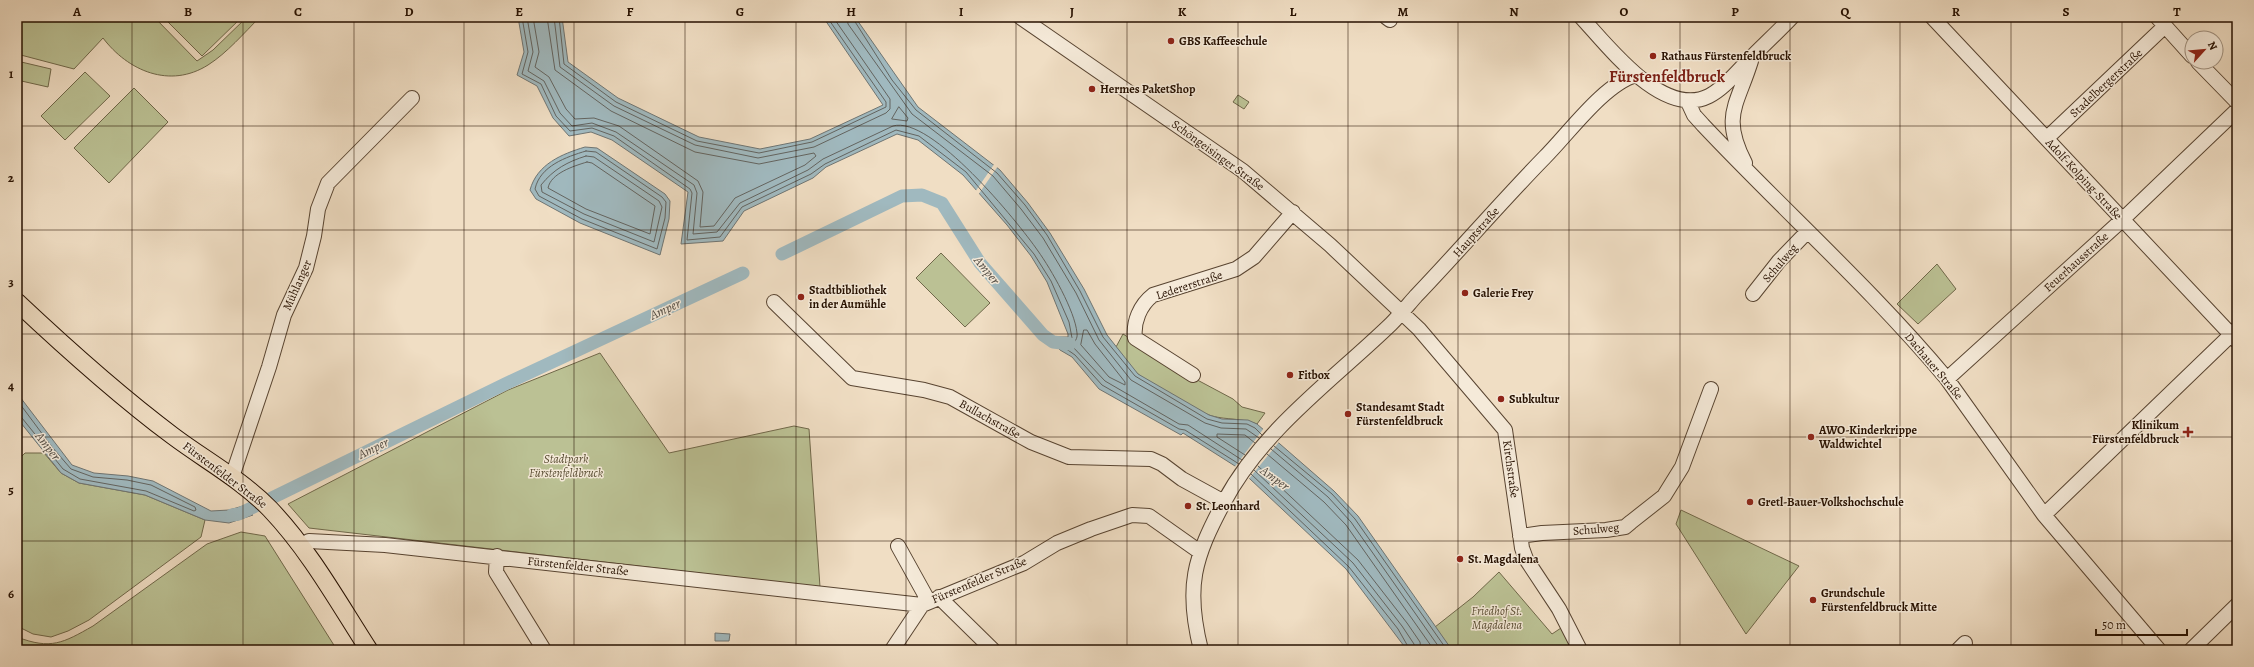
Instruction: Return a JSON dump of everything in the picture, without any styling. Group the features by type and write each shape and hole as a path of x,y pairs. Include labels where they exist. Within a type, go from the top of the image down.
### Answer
{"main road":[{"name":"Fürstenfelder Straße","path":"17,302 98,376 173,436 250,491 269,508 301,545"},
{"path":"301,545 369,650"}],"street":[{"name":"Schöngeisinger Straße","path":"1020,17 1209,146 1293,212 1401,312"},
{"path":"1581,17 1636,75 1668,95 1688,102 1699,101 1720,90 1792,17"},
{"name":"Adolf-Kolping-Straße","path":"1932,17 2047,138 2122,220 2235,335"},
{"name":"Stadelbergerstraße","path":"2047,138 2161,22 2184,47"},
{"path":"1751,176 1734,140 1731,118 1735,101 1744,82 1752,57"},
{"path":"2206,70 2237,102"},
{"name":"Hauptstraße","path":"1201,650 1195,629 1192,603 1194,576 1200,552 1224,502 1241,475 1273,434 1401,312 1586,112 1623,78 1636,75"},
{"name":"Mühlanger","path":"232,477 269,368 284,315 306,268 314,236 318,209 328,182 412,98"},
{"name":"Dachauer Straße","path":"1688,102 1694,115 1751,176 1864,288 1947,379 2044,515 2159,650"},
{"name":"Feuerhausstraße","path":"1947,379 2122,220 2237,110"},
{"name":"Ledererstraße","path":"1193,375 1135,338 1133,327 1144,302 1153,295 1236,269 1254,257 1293,212"},
{"name":"Schulweg","path":"1753,294 1779,261 1807,232"},
{"name":"Bullachstraße","path":"774,302 852,378 924,390 950,397 1031,442 1069,457 1151,460 1162,464 1182,479 1224,502"},
{"name":"Kirchstraße","path":"1401,312 1427,337 1505,430 1520,536 1526,560 1558,609 1580,650"},
{"path":"2044,515 2235,335"},
{"name":"Schulweg","path":"1520,536 1542,533 1606,530 1625,527 1664,496 1682,467 1711,389"},
{"name":"Fürstenfelder Straße","path":"301,545 309,541 370,544 497,556 785,589 930,601 1024,563 1056,543 1091,528 1132,515 1149,516 1200,552"},
{"path":"898,546 930,601 992,650"},
{"path":"497,556 496,572 544,650"},
{"path":"892,650 930,601"},
{"path":"2191,650 2237,605"}],"green space":[{"path":"17,17 154,17 197,61 213,50 247,17 260,17 229,49 208,65 194,72 179,76 165,76 151,73 125,60 113,50 103,38 74,69 17,54"},
{"path":"163,17 242,17 202,56"},
{"path":"17,61 51,69 48,87 17,80"},
{"path":"85,72 110,96 65,140 41,116"},
{"path":"134,88 168,122 109,183 74,148"},
{"path":"1238,95 1249,102 1244,109 1233,102"},
{"path":"941,253 990,303 965,327 916,278"},
{"path":"1937,264 1956,289 1918,324 1897,304"},
{"path":"1123,334 1188,375 1233,399 1242,407 1265,413 1257,424 1212,416 1173,397 1143,378 1129,364 1116,347"},
{"name":"Stadtpark Fürstenfeldbruck","path":"600,353 669,453 794,426 809,429 820,587 309,528 288,504 508,390"},
{"path":"25,453 44,453 61,473 79,483 145,495 205,520 201,537 89,620 68,631 51,637 33,634 17,626 17,461"},
{"path":"1681,510 1799,566 1746,634 1676,524"},
{"path":"241,532 265,536 337,650 17,650 17,637 29,641 48,644 65,640 83,632 207,544"},
{"name":"Friedhof St. Magdalena","path":"1499,572 1552,634 1561,628 1573,650 1452,650 1435,627 1473,597"}],"water":[{"path":"518,17 562,17 568,62 618,98 699,137 760,149 810,139 883,105 823,17 855,17 918,107 1000,170 1028,203 1050,233 1084,289 1107,335 1138,374 1209,415 1222,419 1248,420 1257,424 1334,491 1358,516 1452,650 1407,650 1346,569 1235,466 1183,433 1181,435 1099,389 1072,357 1060,350 1053,342 1058,337 1068,337 1068,334 1047,282 1031,256 1007,225 963,175 918,140 897,134 826,167 813,178 744,211 723,241 681,244 688,192 612,140 591,132 569,136 553,118 537,86 517,75 524,52"},
{"path":"585,147 597,148 665,194 670,201 669,219 660,255 580,223 536,199 530,190 538,173 559,157"},
{"path":"17,393 72,465 94,473 128,476 153,481 211,511 229,510 243,506 253,515 229,523 205,520 145,495 79,483 61,473 17,418"},
{"path":"715,633 730,634 729,641 715,641"}],"pier":[{"path":"995,163 998,166 978,195 975,192"},
{"path":"1264,428 1279,442 1248,480 1234,468"}],"waterway":[{"name":"Amper","path":"782,254 902,196 922,195 942,203 980,263 1043,335 1053,342 1070,344"},
{"name":"Amper","path":"232,515 239,514 505,384 743,273"}],"place":[{"name":"GBS Kaffeeschule","path":"1171,41"},
{"name":"Rathaus Fürstenfeldbruck","path":"1653,56"},
{"name":"Hermes PaketShop","path":"1092,89"},
{"name":"Galerie Frey","path":"1465,293"},
{"name":"Stadtbibliothek in der Aumühle","path":"801,297"},
{"name":"Fitbox","path":"1290,375"},
{"name":"Subkultur","path":"1501,399"},
{"name":"Standesamt Stadt Fürstenfeldbruck","path":"1348,414"},
{"name":"Klinikum Fürstenfeldbruck","path":"2188,432"},
{"name":"AWO-Kinderkrippe Waldwichtel","path":"1811,437"},
{"name":"Gretl-Bauer-Volkshochschule","path":"1750,502"},
{"name":"St. Leonhard","path":"1188,506"},
{"name":"St. Magdalena","path":"1460,559"},
{"name":"Grundschule Fürstenfeldbruck Mitte","path":"1813,600"}],"district":[{"name":"Fürstenfeldbruck","path":"1667,77"}]}
